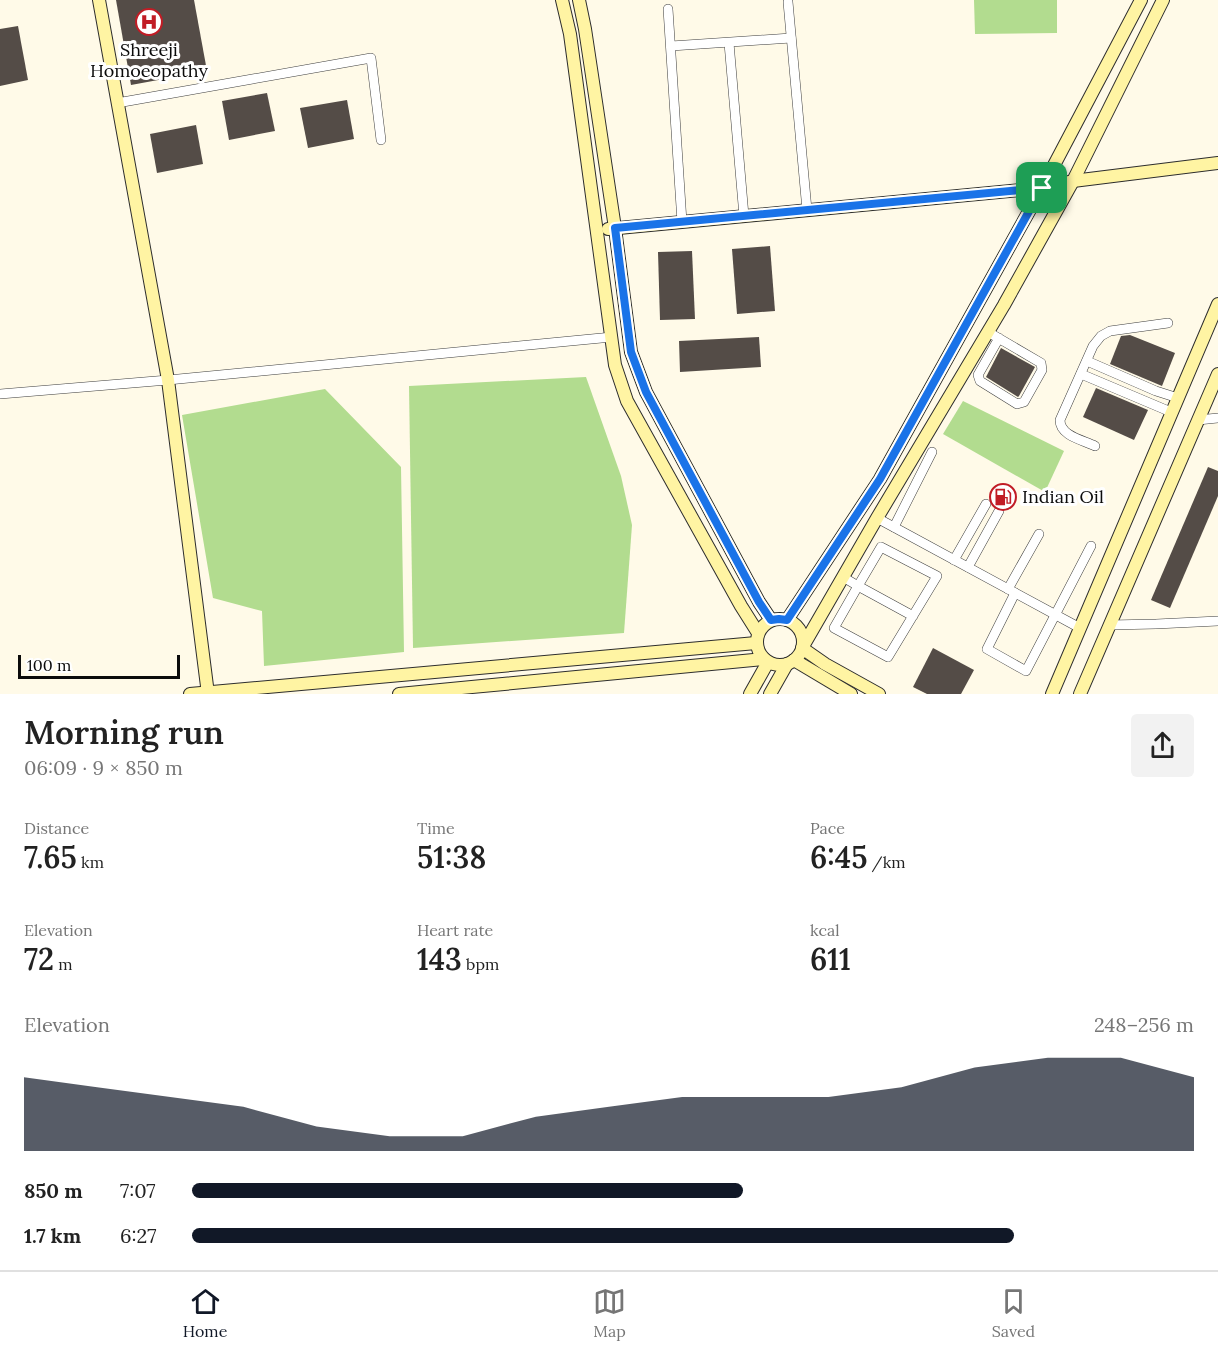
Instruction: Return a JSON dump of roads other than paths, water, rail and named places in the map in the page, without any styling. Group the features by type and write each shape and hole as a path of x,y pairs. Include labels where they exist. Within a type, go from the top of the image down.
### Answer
{"street":[{"path":"99,0 168,380 208,693"},
{"path":"562,0 570,34 615,366 627,401 757,638"},
{"path":"579,0 615,228 631,352 646,392 759,602 771,620"},
{"path":"787,620 880,479 1042,188 1142,0"},
{"path":"994,335 1041,363 1042,370 1024,402 1017,404 980,381 978,375 994,335 1163,0"},
{"path":"788,2 807,210"},
{"path":"668,9 682,222"},
{"path":"670,46 791,38"},
{"path":"729,43 744,216"},
{"path":"117,103 371,58 381,140"},
{"path":"597,231 1042,188 1073,181 1218,163"},
{"path":"1052,694 1218,304"},
{"path":"1095,446 1064,432 1060,426 1060,420 1093,346 1101,336 1110,331 1168,323"},
{"path":"770,694 790,662 799,655 877,518 994,335"},
{"path":"0,394 612,337"},
{"path":"1087,361 1156,391 1178,398"},
{"path":"1081,374 1171,412"},
{"path":"1080,694 1218,374"},
{"path":"1198,420 1218,418"},
{"path":"894,527 932,452"},
{"path":"954,560 986,504"},
{"path":"968,567 999,511"},
{"path":"877,518 1080,628"},
{"path":"1039,534 987,649 1026,671 1091,546"},
{"path":"881,547 937,576 888,657 834,628 858,586 881,547"},
{"path":"843,577 913,616"},
{"path":"802,648 803,638 799,630 787,620 771,620 764,624 757,638 757,649 766,660 777,665 790,662 851,694"},
{"path":"1110,625 1218,621"},
{"path":"190,694 757,638"},
{"path":"802,648 825,664 879,694"},
{"path":"399,694 766,660"},
{"path":"750,694 766,660"}],"place":[{"name":"Shreeji Homoeopathy","path":"149,22"},
{"name":"Indian Oil","path":"1003,497"}]}
